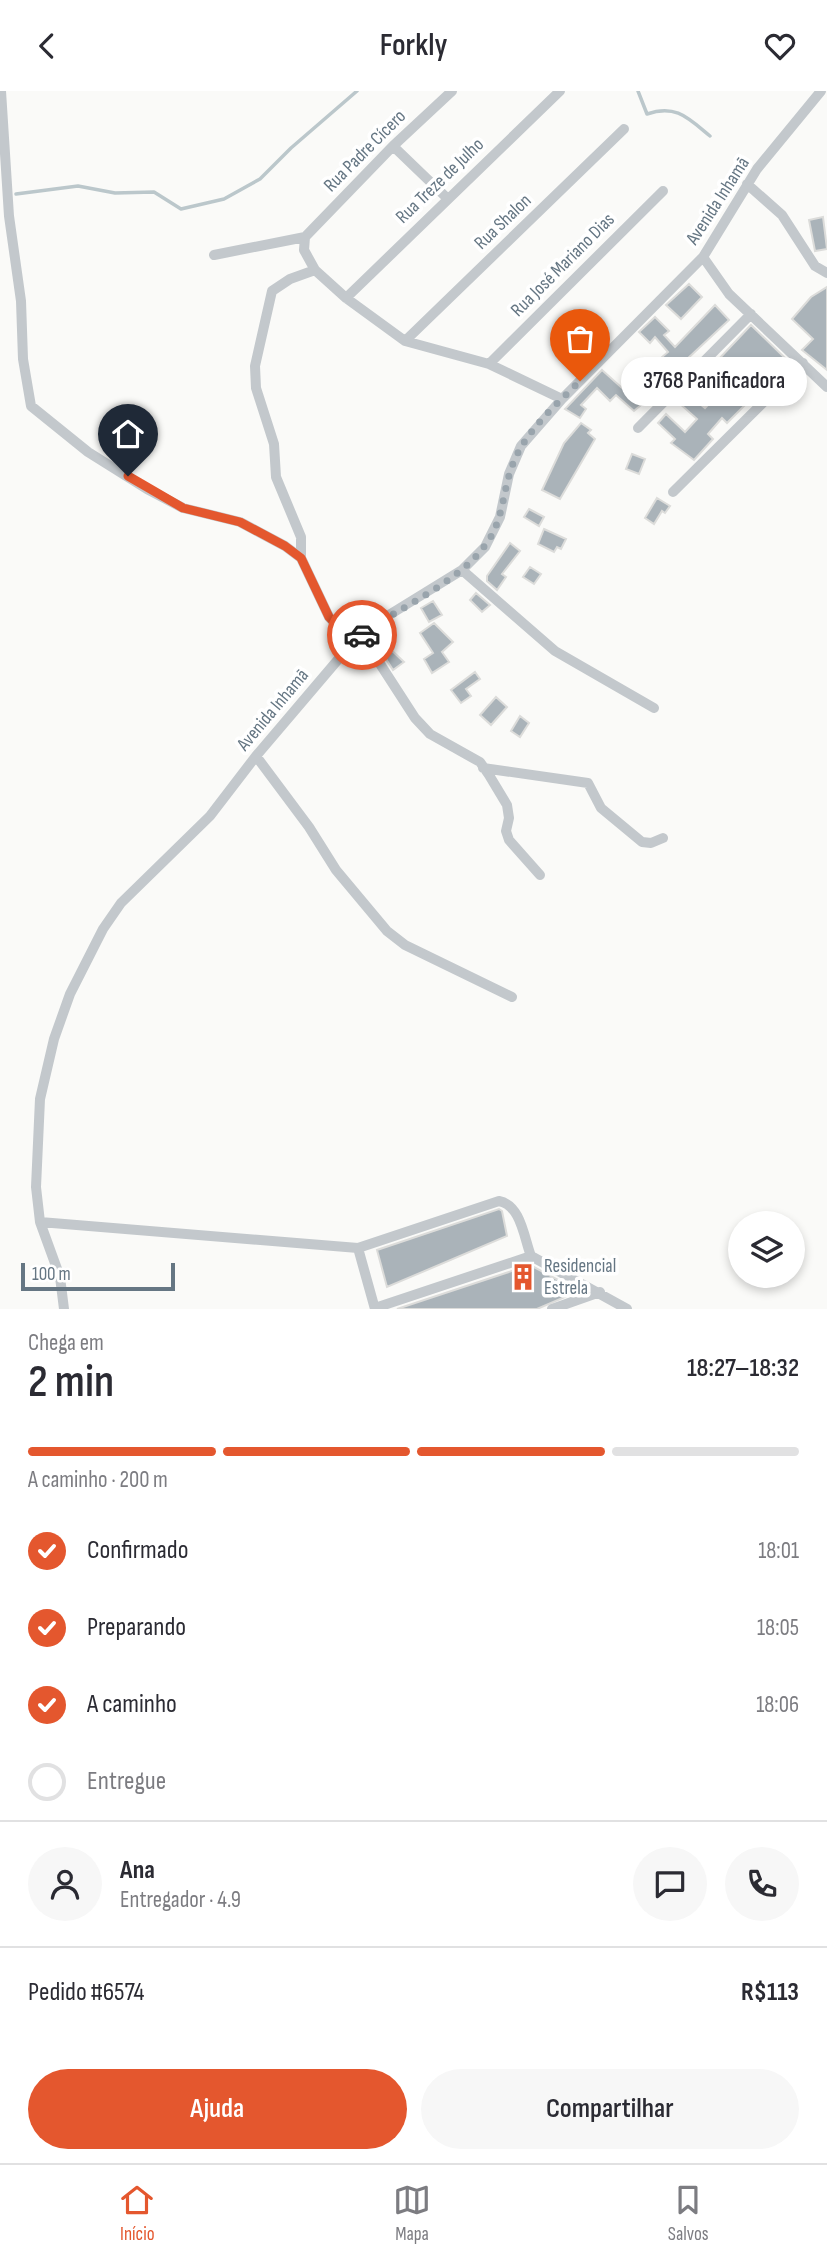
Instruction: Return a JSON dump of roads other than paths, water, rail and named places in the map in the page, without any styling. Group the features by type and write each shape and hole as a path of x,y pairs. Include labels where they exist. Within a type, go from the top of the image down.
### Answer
{"street":[{"path":"1,91 9,216 21,301 24,369 31,406 88,451 147,489 183,508 216,514 250,527 301,558"},
{"name":"Rua Padre Cícero","path":"305,237 393,146 452,91"},
{"name":"Rua Treze de Julho","path":"346,298 559,91"},
{"name":"Avenida Inhamã","path":"64,1309 60,1277 40,1222 36,1156 40,1099 54,1039 70,994 97,940 121,903 210,816 256,757 357,639 389,615 462,570 493,534 509,474 521,446 562,399 703,257 747,184 821,91"},
{"name":"Rua Shalon","path":"405,341 624,128"},
{"path":"393,146 447,198"},
{"path":"747,184 782,215 815,266 827,273"},
{"name":"Rua José Mariano Dias","path":"489,365 663,191"},
{"path":"214,255 305,237 304,250 315,269 346,298 405,341 489,365 562,399"},
{"path":"703,257 729,294 827,387"},
{"path":"315,269 290,279 272,291 255,366 259,402 274,444 276,477 301,537 301,558 329,617 357,639 429,734 483,768 588,783 601,808 642,842 651,843 663,838"},
{"path":"638,428 751,314"},
{"path":"673,492 803,363"},
{"path":"462,570 555,651 654,708"},
{"path":"256,757 309,827 336,870 387,931 405,945 512,997"},
{"path":"483,768 507,805 509,818 506,831 509,840 540,876"},
{"path":"40,1222 358,1248 499,1201 511,1206 516,1212 531,1257 600,1292 626,1309"},
{"path":"358,1248 375,1309 531,1257"},
{"path":"552,1309 600,1292"}],"waterway":[{"path":"16,194 78,186 115,193 154,192 181,209 224,199 260,179 291,148 357,91"},
{"path":"638,91 647,114 657,111 674,112 688,118 710,136"}],"place":[{"name":"3768 Panificadora","path":"580,381"},
{"name":"Residencial Estrela","path":"523,1277"}]}
